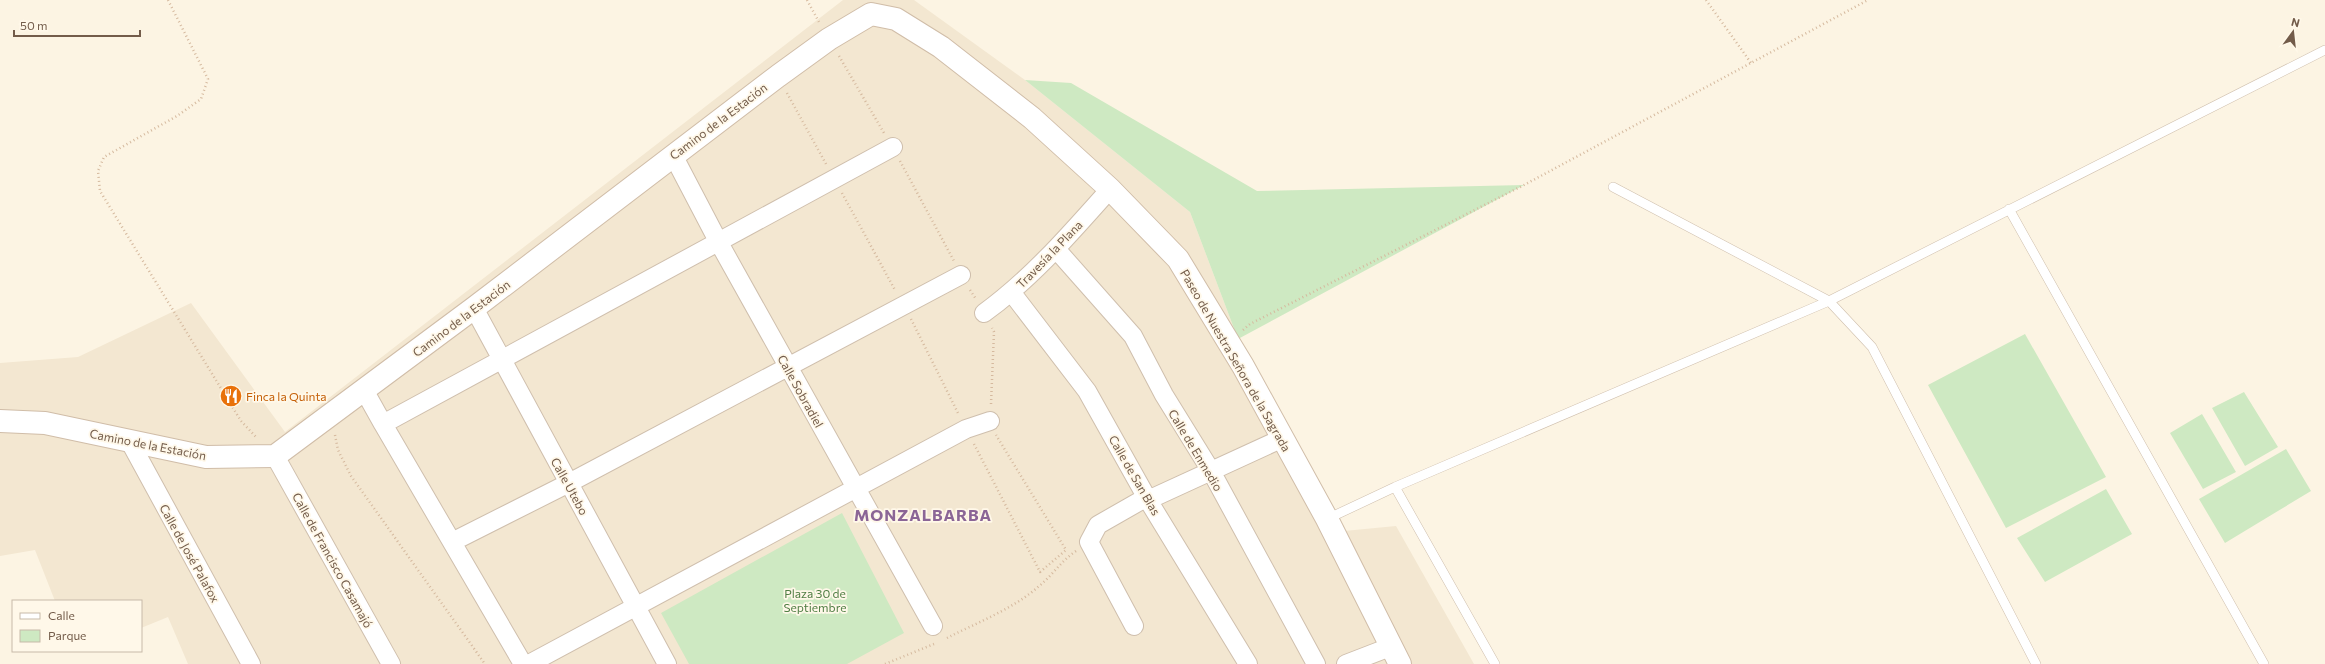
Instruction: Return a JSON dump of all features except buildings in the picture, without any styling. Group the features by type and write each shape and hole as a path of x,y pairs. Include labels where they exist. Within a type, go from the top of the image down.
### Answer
{"street":[{"name":"Camino de la Estación","path":"0,421 46,423 206,457 275,456 474,308 778,76 872,7"},
{"name":"Paseo de Nuestra Señora de la Sagrada","path":"872,7 896,19 941,47 1032,118 1110,189 1178,259 1229,342 1283,438 1327,519 1395,656"},
{"path":"384,424 893,147"},
{"name":"Calle Sobradiel","path":"673,155 718,241 936,634"},
{"name":"Travesía la Plana","path":"984,314 1012,293 1056,250 1110,189"},
{"name":"Calle de Enmedio","path":"1056,250 1133,336 1164,396 1210,471 1316,664"},
{"path":"452,542 569,483 961,275"},
{"name":"Calle de San Blas","path":"1012,293 1087,391 1147,499 1248,664"},
{"name":"Calle Utebo","path":"474,308 667,664"},
{"path":"364,390 523,664"},
{"path":"528,664 966,429 990,421"},
{"path":"1134,626 1089,542 1098,525 1147,499 1283,438"},
{"name":"Calle de José Palafox","path":"130,442 252,664"},
{"name":"Calle de Francisco Casamajó","path":"275,456 391,664"},
{"path":"1346,664 1395,656"}],"lane":[{"path":"1327,519 1396,486 1829,301 2325,50"},
{"path":"1613,187 1829,301 1872,347 2036,664"},
{"path":"2009,209 2264,664"},
{"path":"1396,486 1495,664"}],"path":[{"path":"168,0 208,79 201,98 177,116 104,157 98,171 100,191 241,421 275,456"},
{"path":"778,76 904,306 1040,572 1066,550 990,426 994,332 961,275 893,147 807,0"},
{"path":"1706,0 1751,63"},
{"path":"1229,342 1250,324 1524,185 1868,0"},
{"path":"330,415 338,450 351,476 485,664"},
{"path":"885,664 936,634 1013,604 1038,588 1068,556"}],"shaded area":[{"path":"843,0 914,0 1025,80 1190,212 1238,339 1344,531 1396,526 1474,664 188,664 168,617 142,628 142,600 55,600 35,550 0,556 0,363 78,357 191,303 285,432"}],"green space":[{"path":"1025,80 1071,83 1257,191 1524,185 1238,339 1190,212"},
{"path":"2025,334 2106,477 2006,528 1928,385"},
{"path":"2244,392 2278,447 2245,466 2212,408"},
{"path":"2202,414 2236,472 2203,489 2170,433"},
{"path":"2286,449 2311,491 2225,543 2199,499"},
{"path":"2106,489 2132,534 2045,582 2017,538"},
{"name":"Plaza 30 de Septiembre","path":"842,513 904,633 847,664 689,664 661,613"}],"place":[{"name":"Finca la Quinta","path":"231,396"}],"district":[{"name":"MONZALBARBA","path":"923,514"}]}
